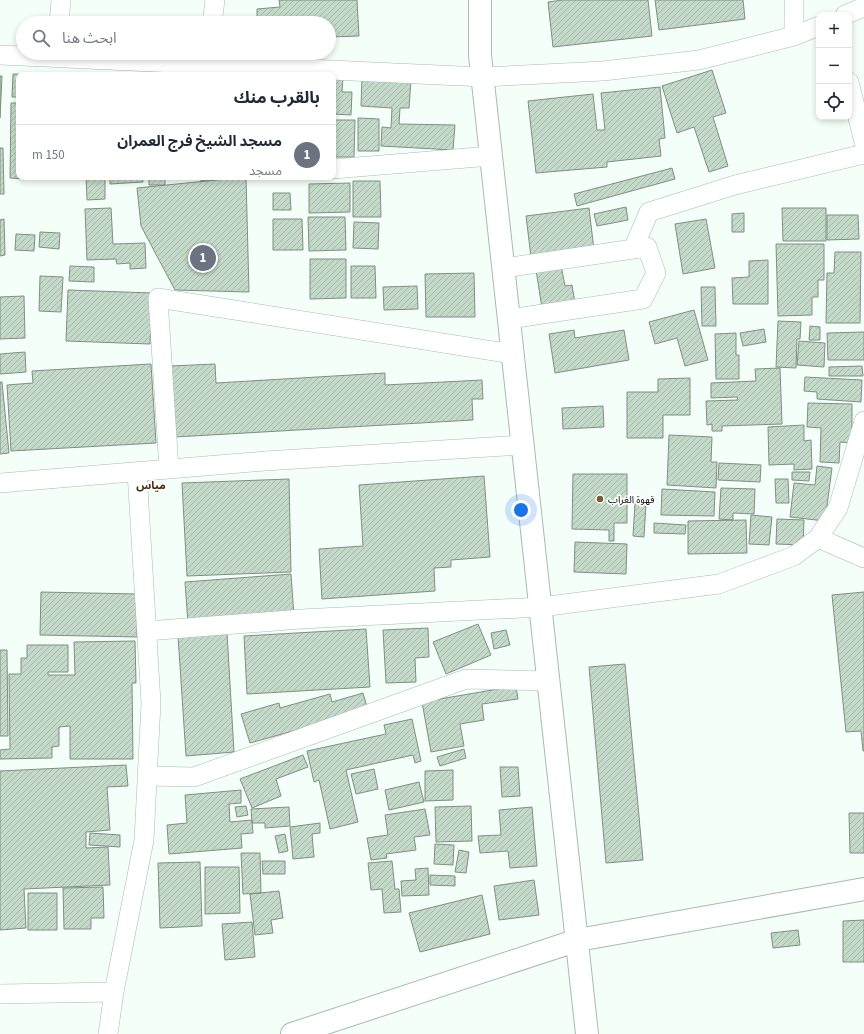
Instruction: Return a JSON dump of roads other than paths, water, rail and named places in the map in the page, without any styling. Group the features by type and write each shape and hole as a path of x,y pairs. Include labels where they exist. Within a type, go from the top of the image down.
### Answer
{"street":[{"path":"60,16 62,0"},
{"path":"213,16 215,0"},
{"path":"480,0 483,77 578,940 587,1034"},
{"path":"794,0 794,36"},
{"path":"852,12 864,7"},
{"path":"223,60 483,77 603,71 700,60 794,36 816,27"},
{"path":"0,55 16,55"},
{"path":"850,84 864,142"},
{"path":"633,249 649,212 735,185 864,154"},
{"path":"336,169 492,156"},
{"path":"504,268 648,247 656,273 643,299 509,319"},
{"path":"169,469 158,298 513,354"},
{"path":"147,631 301,619 541,607 719,584 794,556 818,538 838,508 864,421"},
{"path":"0,483 265,461 523,446"},
{"path":"108,1034 114,992 144,840 151,703 137,472"},
{"path":"818,538 864,558"},
{"path":"147,776 194,777 466,679 549,681"},
{"path":"292,1034 578,940 864,889"},
{"path":"0,994 114,992"}],"place":[{"name":"مسجد الشيخ فرج العمران","path":"203,258"},
{"name":"قهوة الغراب","path":"600,499"}],"district":[{"name":"مياس","path":"151,485"}]}
